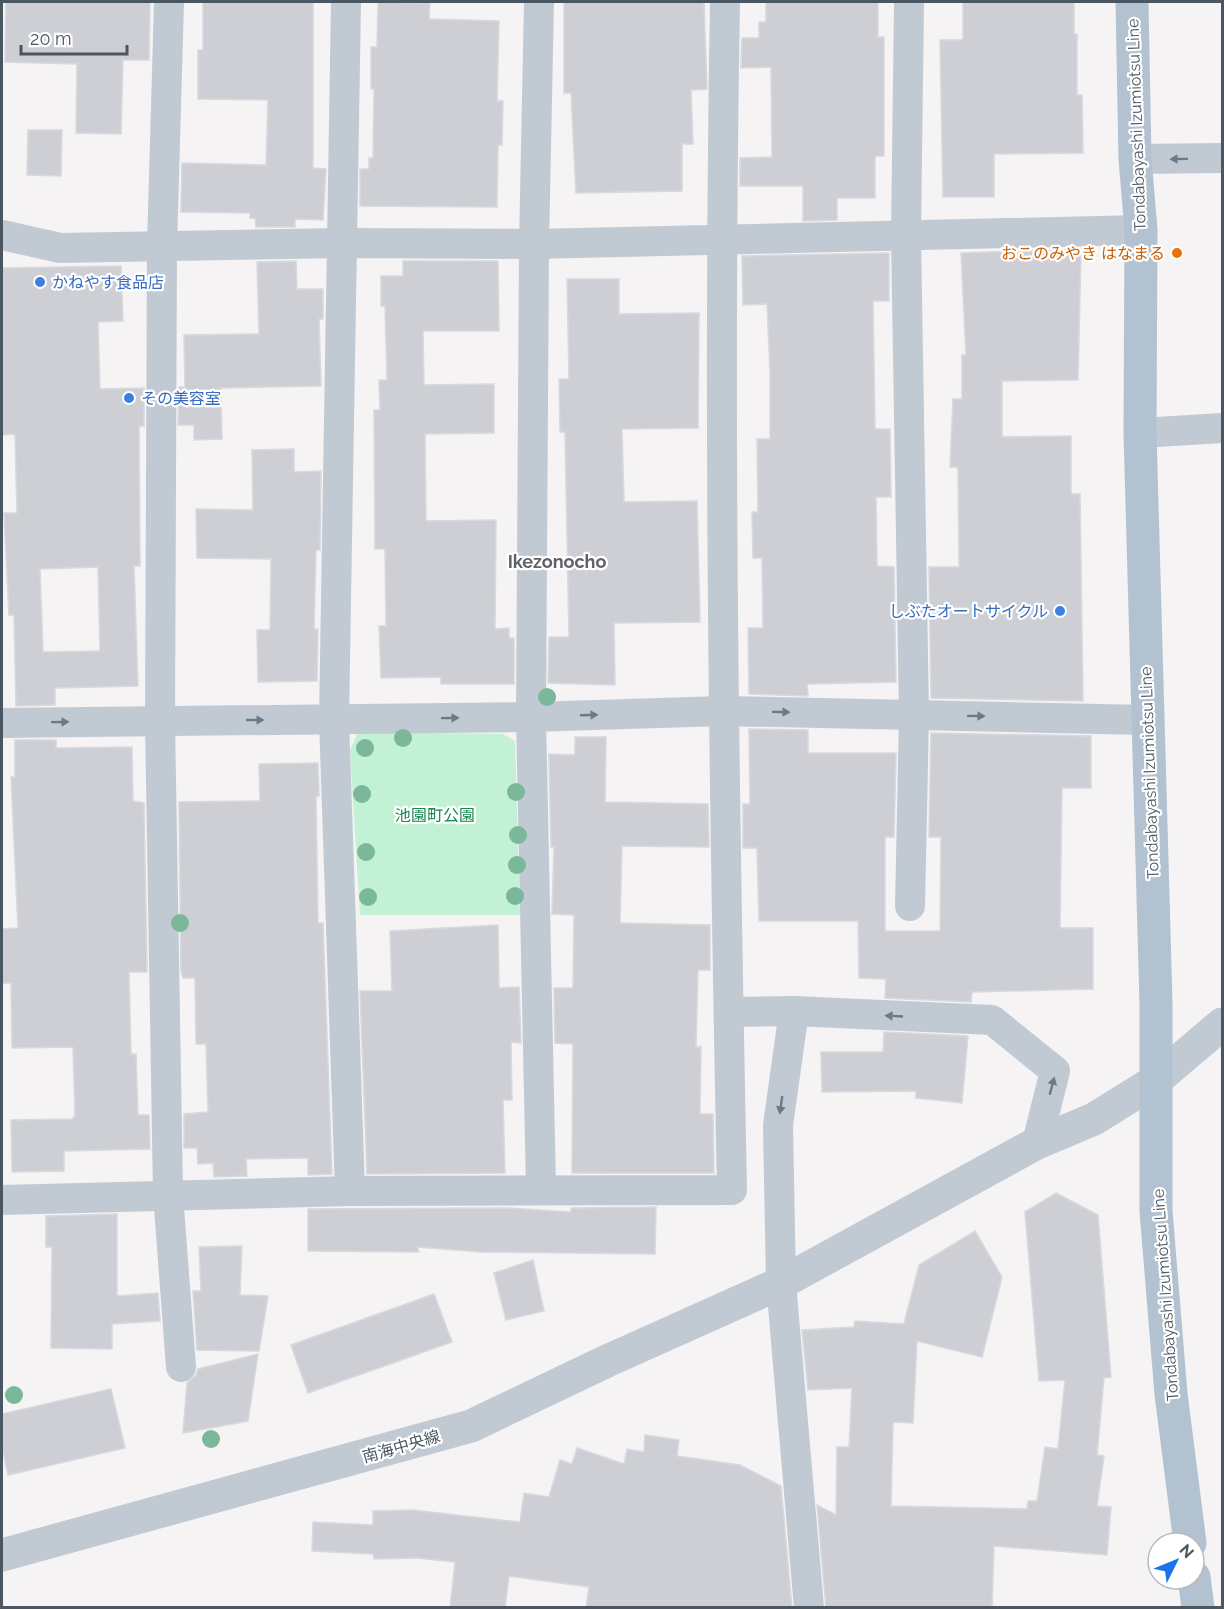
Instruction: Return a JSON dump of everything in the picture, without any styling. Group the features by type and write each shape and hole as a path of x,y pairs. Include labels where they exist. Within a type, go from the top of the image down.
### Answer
{"main road":[{"name":"Tondabayashi Izumiotsu Line","path":"1132,2 1135,159 1141,230 1140,433 1146,720 1156,1003 1156,1211 1171,1394 1188,1531"},
{"path":"1196,1591 1198,1608"}],"street":[{"path":"170,2 162,247 160,721 168,1194 181,1367"},
{"path":"346,2 334,720 350,1191"},
{"path":"539,2 534,244 531,717 541,1189"},
{"path":"2,1200 350,1191 732,1190 723,711 721,238 725,2"},
{"path":"909,2 906,236 914,715 910,906"},
{"path":"1135,159 1222,158"},
{"path":"2,235 60,248 342,243 534,244 1141,230"},
{"path":"1140,433 1222,428"},
{"path":"2,723 531,717 723,711 1146,720"},
{"path":"729,1012 794,1011 993,1020 1056,1071 1037,1143"},
{"path":"794,1011 778,1125 781,1284 809,1608"},
{"path":"1155,1080 1222,1024"},
{"name":"南海中央線","path":"2,1555 471,1426 607,1361 781,1284 1037,1143 1094,1119 1155,1080"}],"green space":[{"name":"池園町公園","path":"358,732 503,734 515,741 520,915 360,915 350,750"}],"building":[{"path":"6,2 150,2 149,60 123,60 121,134 76,133 77,64 5,62"},
{"path":"203,2 313,2 313,168 326,169 323,220 295,219 295,227 256,227 255,218 250,218 250,213 181,212 182,163 266,165 268,100 198,99 198,50 203,50"},
{"path":"378,2 430,3 429,19 499,21 497,101 503,101 502,145 498,145 497,207 360,206 360,169 369,169 369,158 373,158 374,89 371,89 371,47 377,47"},
{"path":"564,2 704,2 707,89 691,90 693,144 682,144 682,191 576,193 571,93 564,93"},
{"path":"766,2 878,2 878,37 884,37 884,156 875,156 875,198 837,198 837,220 803,221 803,186 740,186 740,158 772,157 771,67 741,68 742,38 759,38 759,22 766,22"},
{"path":"963,2 1074,2 1074,34 1077,34 1077,95 1082,95 1083,153 994,154 994,197 943,197 940,40 963,40"},
{"path":"28,130 62,130 61,176 27,175"},
{"path":"1081,249 1078,380 1002,381 1002,437 1071,436 1071,494 1080,494 1083,701 931,698 929,567 959,567 958,467 950,467 953,399 962,399 962,355 966,355 961,253"},
{"path":"889,253 889,301 873,301 875,429 890,429 891,497 876,497 877,566 894,567 896,682 807,684 808,696 749,694 748,628 763,628 762,558 753,558 752,512 758,512 757,439 770,439 770,371 767,304 743,305 742,256"},
{"path":"296,261 297,289 323,289 323,319 319,319 321,386 221,388 222,439 194,440 194,425 178,425 179,387 185,387 184,335 259,334 257,262"},
{"path":"403,261 498,261 499,331 423,331 424,385 494,384 494,433 425,434 426,521 496,520 495,629 509,628 509,638 514,638 514,684 441,684 441,677 381,678 379,626 386,626 385,549 375,549 374,410 380,410 379,380 387,380 385,306 381,306 381,276 403,276"},
{"path":"121,266 123,321 98,322 100,389 144,388 144,426 139,426 140,566 134,566 138,686 55,688 55,705 16,706 14,615 9,615 4,513 17,513 15,434 2,435 2,268","holes":["98,567 100,651 43,652 40,569"]},
{"path":"567,279 619,279 619,314 699,313 698,428 622,429 624,502 697,501 700,622 614,623 615,685 548,683 549,637 569,637 565,432 560,432 559,379 569,379"},
{"path":"294,449 294,472 321,471 320,550 316,550 314,629 318,629 317,681 258,682 257,630 270,630 271,559 197,558 196,509 253,510 252,450"},
{"path":"749,729 808,730 808,753 896,753 894,837 885,837 885,931 940,931 941,837 929,837 931,733 1091,736 1091,788 1062,788 1060,928 1093,928 1093,989 972,992 971,1002 885,998 886,979 859,978 858,921 759,921 757,848 743,848 743,804 750,804"},
{"path":"575,737 606,737 605,802 708,804 709,847 622,846 620,923 710,925 710,970 698,970 696,1047 701,1047 700,1114 713,1114 714,1173 572,1173 573,1044 555,1043 554,988 573,988 574,915 552,914 554,847 551,847 549,754 575,755"},
{"path":"15,740 56,740 56,748 132,747 133,801 144,803 147,972 129,972 131,1054 136,1054 138,1115 149,1115 150,1149 64,1151 64,1171 12,1172 11,1120 72,1119 75,1116 73,1047 12,1048 11,983 2,983 2,929 18,928 11,777 15,777"},
{"path":"318,763 319,796 316,796 318,923 323,923 332,1174 308,1175 308,1158 246,1159 247,1176 214,1177 213,1163 198,1164 197,1148 184,1148 184,1114 208,1112 206,1044 196,1044 195,978 183,978 181,971 179,802 260,801 259,764"},
{"path":"498,925 499,988 519,987 521,1043 511,1042 512,1100 503,1100 505,1173 367,1174 360,991 392,991 390,931"},
{"path":"884,1032 968,1036 962,1103 916,1098 916,1091 822,1092 821,1052 883,1052"},
{"path":"1056,1193 1098,1215 1111,1377 1104,1378 1097,1455 1104,1456 1097,1506 1111,1507 1107,1555 994,1546 992,1608 826,1608 817,1505 836,1515 837,1447 849,1447 852,1388 808,1390 802,1330 854,1327 855,1321 904,1324 919,1265 975,1231 1002,1277 982,1357 917,1341 913,1423 893,1422 891,1506 1027,1509 1028,1501 1037,1501 1045,1447 1058,1449 1065,1380 1039,1381 1025,1212"},
{"path":"656,1207 655,1254 481,1252 417,1247 419,1252 308,1251 308,1209 506,1208 571,1212 571,1208"},
{"path":"117,1214 117,1296 158,1293 160,1321 112,1324 112,1349 51,1348 52,1247 46,1247 46,1216"},
{"path":"242,1246 240,1295 268,1296 259,1351 197,1350 193,1291 201,1291 199,1247"},
{"path":"533,1260 544,1311 506,1320 494,1273"},
{"path":"434,1294 452,1342 308,1393 291,1345"},
{"path":"258,1354 248,1421 183,1433 187,1383 196,1375 198,1369"},
{"path":"111,1389 125,1448 8,1475 2,1446 2,1414"},
{"path":"645,1435 679,1440 677,1456 740,1465 781,1486 792,1608 586,1608 589,1587 509,1576 505,1608 450,1608 455,1562 417,1558 374,1559 373,1554 312,1551 313,1522 373,1525 373,1511 412,1510 520,1522 524,1493 549,1497 560,1460 572,1464 577,1448 624,1464 627,1449 644,1452"}],"place":[{"name":"おこのみやき はなまる","path":"1177,253"},
{"name":"かねやす食品店","path":"40,282"},
{"name":"その美容室","path":"129,398"},
{"name":"しぶたオートサイクル","path":"1060,611"}],"district":[{"name":"Ikezonocho","path":"557,562"}]}
